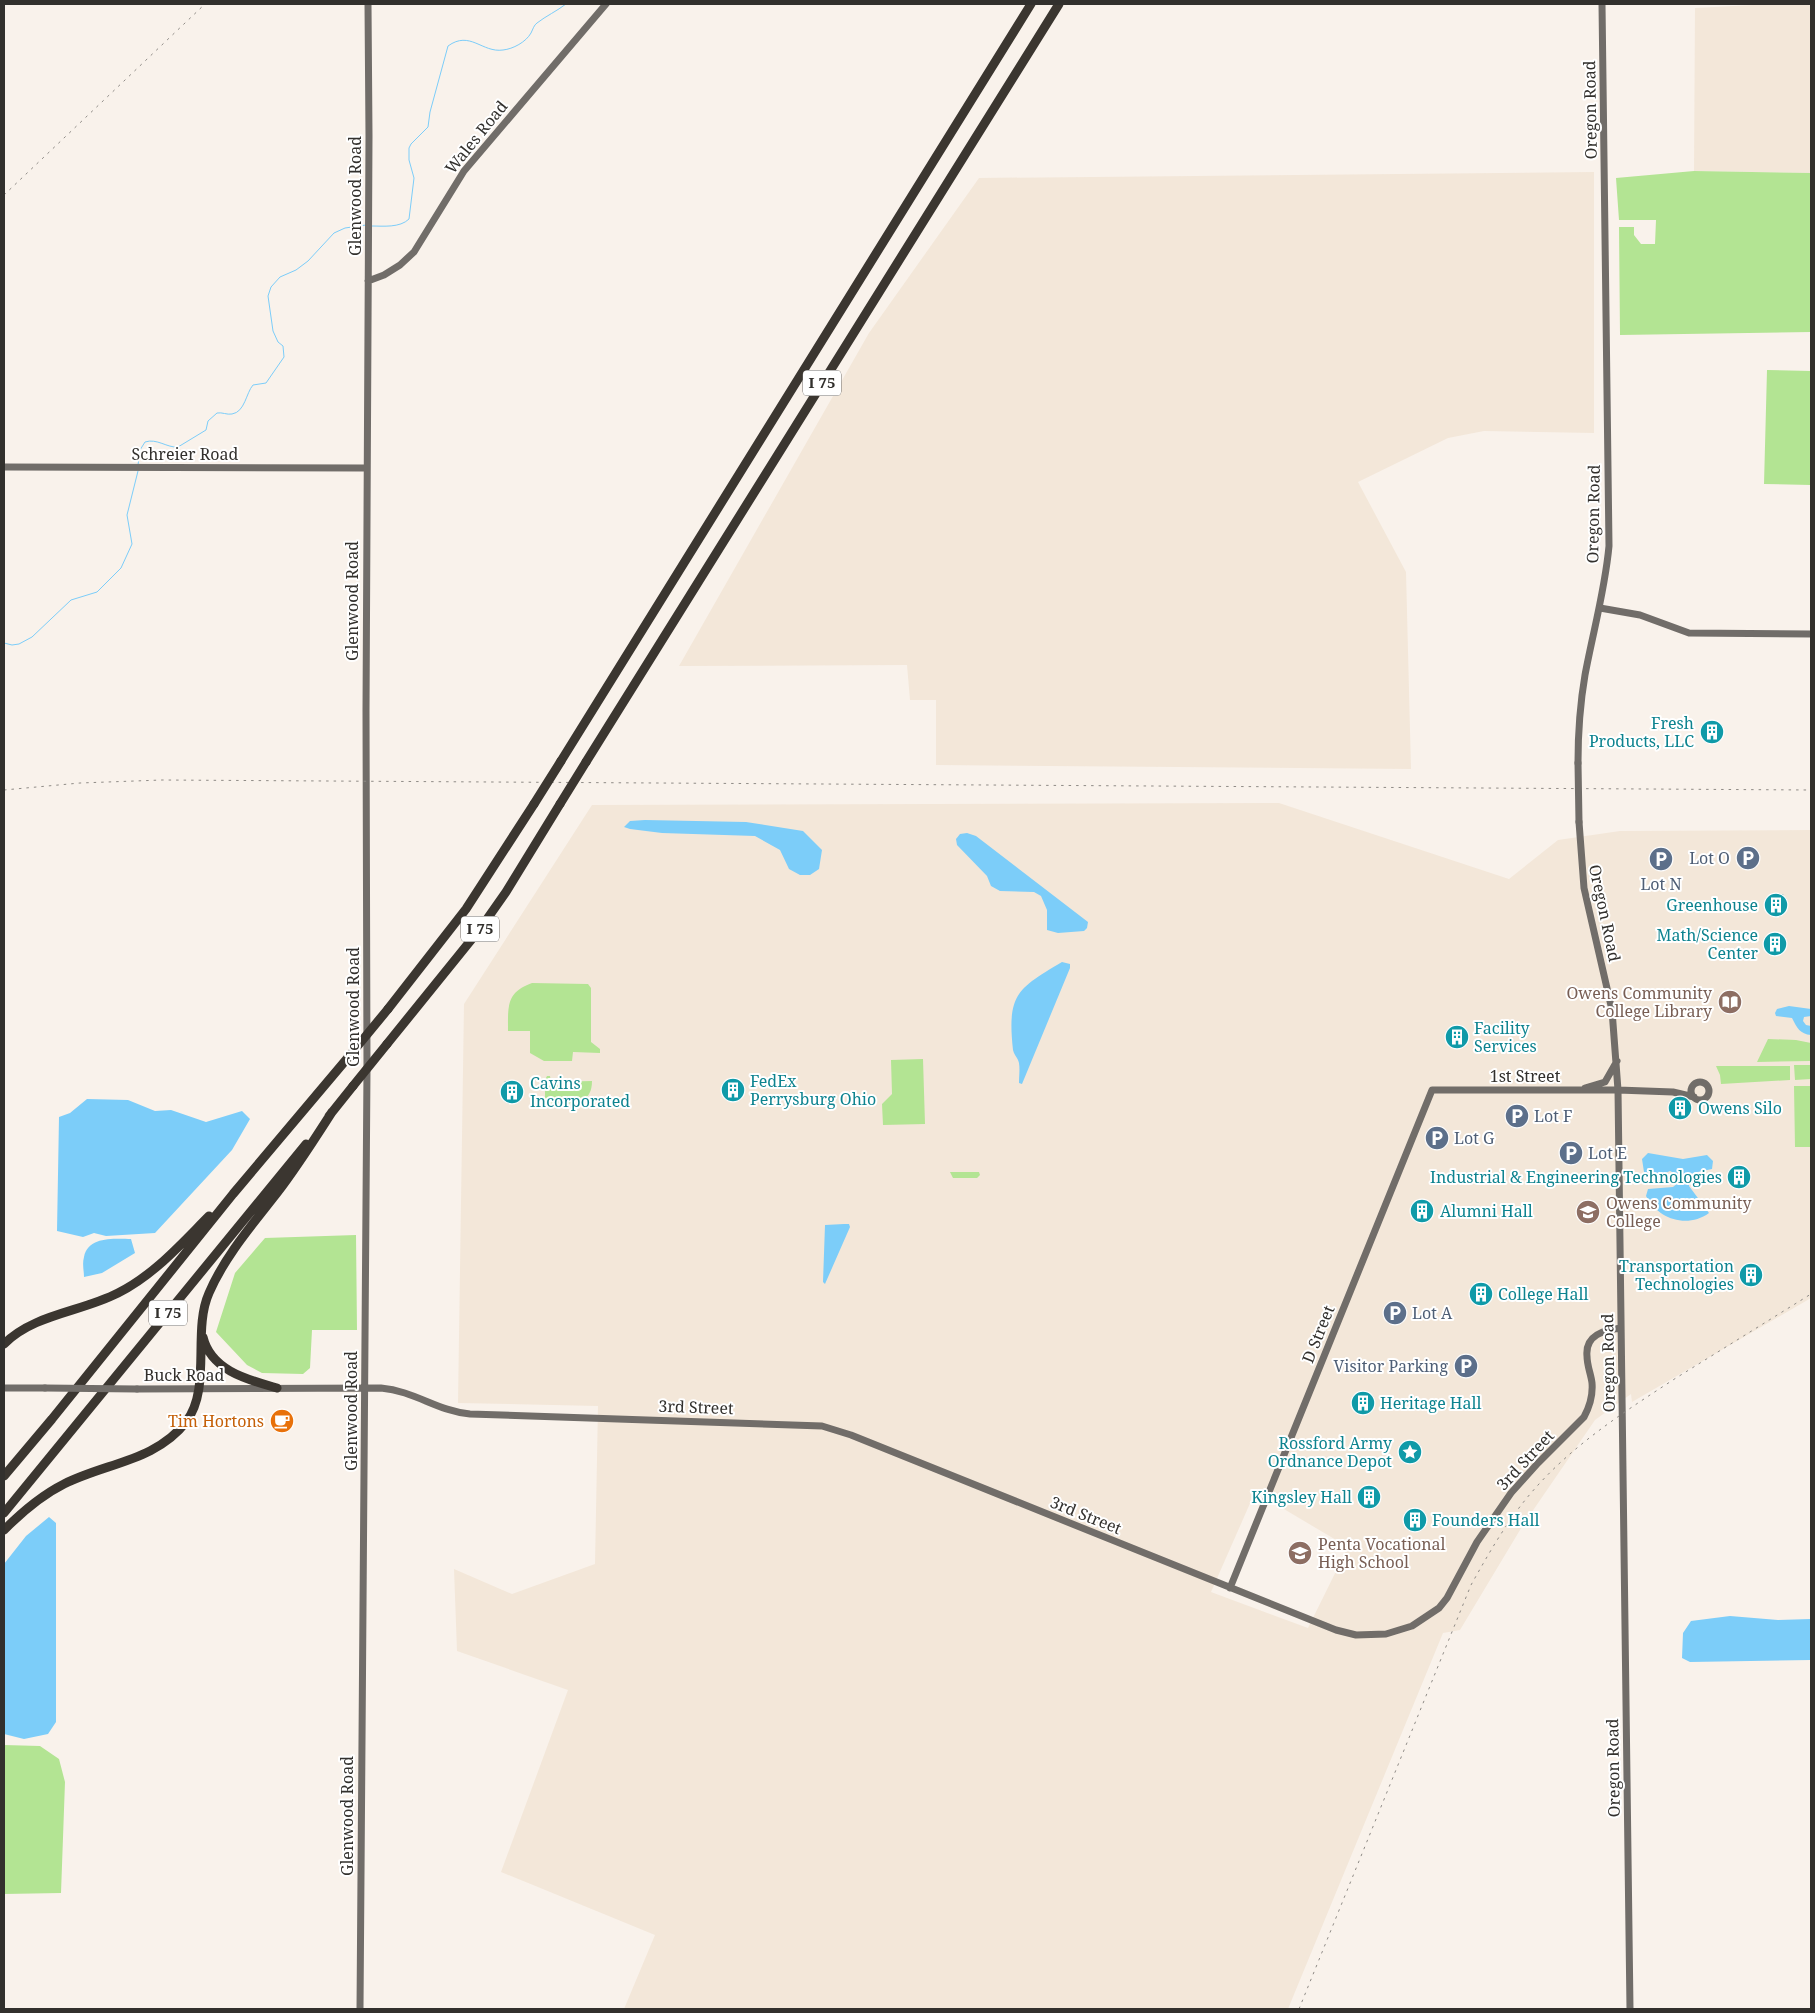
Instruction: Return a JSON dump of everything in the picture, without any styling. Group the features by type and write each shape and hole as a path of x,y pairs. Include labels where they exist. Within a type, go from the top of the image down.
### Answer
{"highway":[{"name":"I 75","path":"4,1476 233,1194 388,1009 466,909 561,761 1031,4"},
{"name":"I 75","path":"4,1513 388,1044 480,929 506,892 1059,4"},
{"path":"4,1530 38,1500 64,1484 148,1452 168,1441 186,1422 194,1408 199,1389 202,1329 208,1295 222,1265 299,1164 332,1112"},
{"path":"4,1344 16,1334 35,1323 94,1303 134,1284 168,1258 233,1194"},
{"path":"202,1329 203,1340 207,1348 217,1361 232,1373 277,1388"}],"street":[{"name":"Glenwood Road","path":"360,2009 367,1069 366,468 368,4"},
{"name":"Wales Road","path":"368,281 384,275 400,265 414,252 464,171 606,4"},
{"name":"Oregon Road","path":"1602,4 1609,526 1607,564 1600,608 1582,693 1578,762 1580,854 1584,888 1612,1010 1617,1061 1630,2009"},
{"name":"Schreier Road","path":"4,468 366,468"},
{"path":"1600,608 1640,615 1689,633 1811,634"},
{"path":"1580,1090 1605,1082 1617,1061"},
{"path":"1696,1082 1708,1085 1710,1090 1708,1096 1703,1100 1673,1092 1692,1086 1696,1082"},
{"path":"1692,1086 1691,1093 1694,1098"},
{"name":"1st Street","path":"1432,1090 1618,1090 1673,1092"},
{"name":"D Street","path":"1230,1588 1432,1090"},
{"name":"3rd Street","path":"365,1388 401,1390 450,1411 470,1414 822,1426 858,1438 1336,1630 1356,1635 1386,1634 1404,1629 1422,1620 1444,1603 1477,1542 1510,1494 1584,1417 1588,1410 1592,1392 1586,1356 1590,1342 1599,1332 1621,1328"},
{"name":"Buck Road","path":"4,1388 365,1388"}],"shaded area":[{"path":"1811,4 1811,173 1694,171 1695,8"},
{"path":"1594,172 1594,433 1484,431 1448,438 1358,482 1406,572 1411,769 936,765 936,700 910,700 907,665 679,666 869,333 979,178"},
{"path":"1279,803 1509,879 1558,840 1620,831 1811,830 1811,1298 1632,1402 1631,1394 1595,1420 1523,1525 1460,1630 1443,1633 1288,2009 624,2009 655,1935 501,1872 568,1690 457,1651 454,1569 512,1594 595,1564 598,1406 458,1403 464,1004 592,805","holes":["1255,1492 1348,1547 1308,1628 1211,1592"]}],"green space":[{"path":"1694,171 1811,173 1811,332 1620,335 1619,227 1634,227 1634,235 1641,244 1655,244 1656,220 1619,220 1616,178"},
{"path":"1767,370 1811,371 1811,485 1764,484"},
{"path":"532,983 588,984 591,988 591,1042 600,1049 600,1053 573,1052 572,1061 544,1061 530,1053 530,1031 508,1031 510,1001 517,991"},
{"path":"1768,1039 1796,1040 1811,1043 1810,1061 1757,1062"},
{"path":"923,1059 925,1124 883,1125 882,1104 892,1094 891,1060"},
{"path":"1794,1065 1811,1065 1811,1079 1795,1080"},
{"path":"1716,1066 1790,1066 1790,1080 1721,1084"},
{"path":"547,1076 550,1076 551,1082 592,1081 591,1090 588,1096 577,1102 548,1103 545,1102 545,1080"},
{"path":"1794,1086 1811,1086 1811,1147 1795,1147"},
{"path":"950,1172 979,1172 980,1175 977,1178 953,1178"},
{"path":"356,1235 357,1330 312,1330 310,1368 303,1374 262,1373 247,1365 216,1332 235,1273 265,1238"},
{"path":"4,1745 40,1746 59,1759 65,1782 61,1893 4,1894"}],"water":[{"path":"630,821 746,822 803,831 822,850 819,869 810,875 800,875 789,869 780,850 755,836 662,833 624,827"},
{"path":"967,833 976,836 1088,922 1087,928 1084,931 1058,933 1047,930 1047,910 1041,896 1034,892 1000,891 991,886 987,876 957,845 956,839 960,834"},
{"path":"1062,962 1070,964 1070,968 1022,1084 1019,1083 1019,1063 1013,1050 1012,1016 1014,1005 1018,995 1025,987"},
{"path":"1789,1006 1811,1009 1811,1016 1804,1017 1803,1021 1806,1025 1811,1026 1811,1035 1799,1030 1792,1018 1776,1016 1777,1009"},
{"path":"87,1099 128,1100 155,1111 171,1110 206,1122 242,1111 250,1119 232,1150 155,1233 106,1236 94,1233 83,1237 57,1231 59,1117 70,1113"},
{"path":"1648,1153 1683,1159 1707,1155 1713,1161 1712,1169 1693,1173 1690,1177 1689,1186 1709,1213 1700,1218 1683,1221 1665,1216 1658,1211 1646,1196 1648,1189 1673,1187 1678,1183 1678,1175 1670,1171 1659,1176 1647,1176 1644,1172 1642,1159"},
{"path":"849,1224 850,1227 825,1284 823,1282 825,1225"},
{"path":"131,1239 135,1253 102,1273 84,1277 83,1260 91,1245 103,1240"},
{"path":"49,1517 56,1523 56,1722 48,1734 24,1739 4,1734 4,1564 26,1536"},
{"path":"1730,1616 1778,1620 1811,1619 1811,1660 1690,1662 1682,1658 1683,1633 1691,1621"}],"waterway":[{"path":"372,226 396,225 409,219 414,178 409,160 409,148 428,127 430,112 448,46 463,40 496,50 511,48 526,39 537,23 566,4"},
{"path":"138,465 140,450 145,442 154,441 178,447 206,430 208,421 217,413 236,413 243,406 253,385 266,383 284,357 283,346 278,342 273,331 268,296 271,287 280,277 296,270 308,261 334,233 345,228 366,225"},
{"path":"4,643 19,644 32,637 71,600 97,592 121,568 132,544 127,515 138,471"}],"railway":[{"path":"4,195 205,4"},
{"path":"4,790 80,783 162,780 1811,790"},
{"path":"1299,2009 1471,1585 1506,1526 1531,1493 1547,1476 1599,1430 1676,1378 1811,1294"}],"place":[{"name":"Fresh Products, LLC","path":"1712,732"},
{"name":"Lot O","path":"1748,858"},
{"name":"Lot N","path":"1661,859"},
{"name":"Greenhouse","path":"1776,905"},
{"name":"Math/Science Center","path":"1775,944"},
{"name":"Owens Community College Library","path":"1730,1002"},
{"name":"Facility Services","path":"1457,1037"},
{"name":"FedEx Perrysburg Ohio","path":"733,1090"},
{"name":"Cavins Incorporated","path":"512,1092"},
{"name":"Owens Silo","path":"1680,1108"},
{"name":"Lot F","path":"1517,1116"},
{"name":"Lot G","path":"1437,1138"},
{"name":"Lot E","path":"1571,1153"},
{"name":"Industrial & Engineering Technologies","path":"1739,1177"},
{"name":"Alumni Hall","path":"1422,1211"},
{"name":"Owens Community College","path":"1588,1212"},
{"name":"Transportation Technologies","path":"1751,1275"},
{"name":"College Hall","path":"1481,1294"},
{"name":"Lot A","path":"1395,1313"},
{"name":"Visitor Parking","path":"1466,1366"},
{"name":"Heritage Hall","path":"1363,1403"},
{"name":"Tim Hortons","path":"282,1421"},
{"name":"Rossford Army Ordnance Depot","path":"1410,1452"},
{"name":"Kingsley Hall","path":"1369,1497"},
{"name":"Founders Hall","path":"1415,1520"},
{"name":"Penta Vocational High School","path":"1300,1553"}]}
